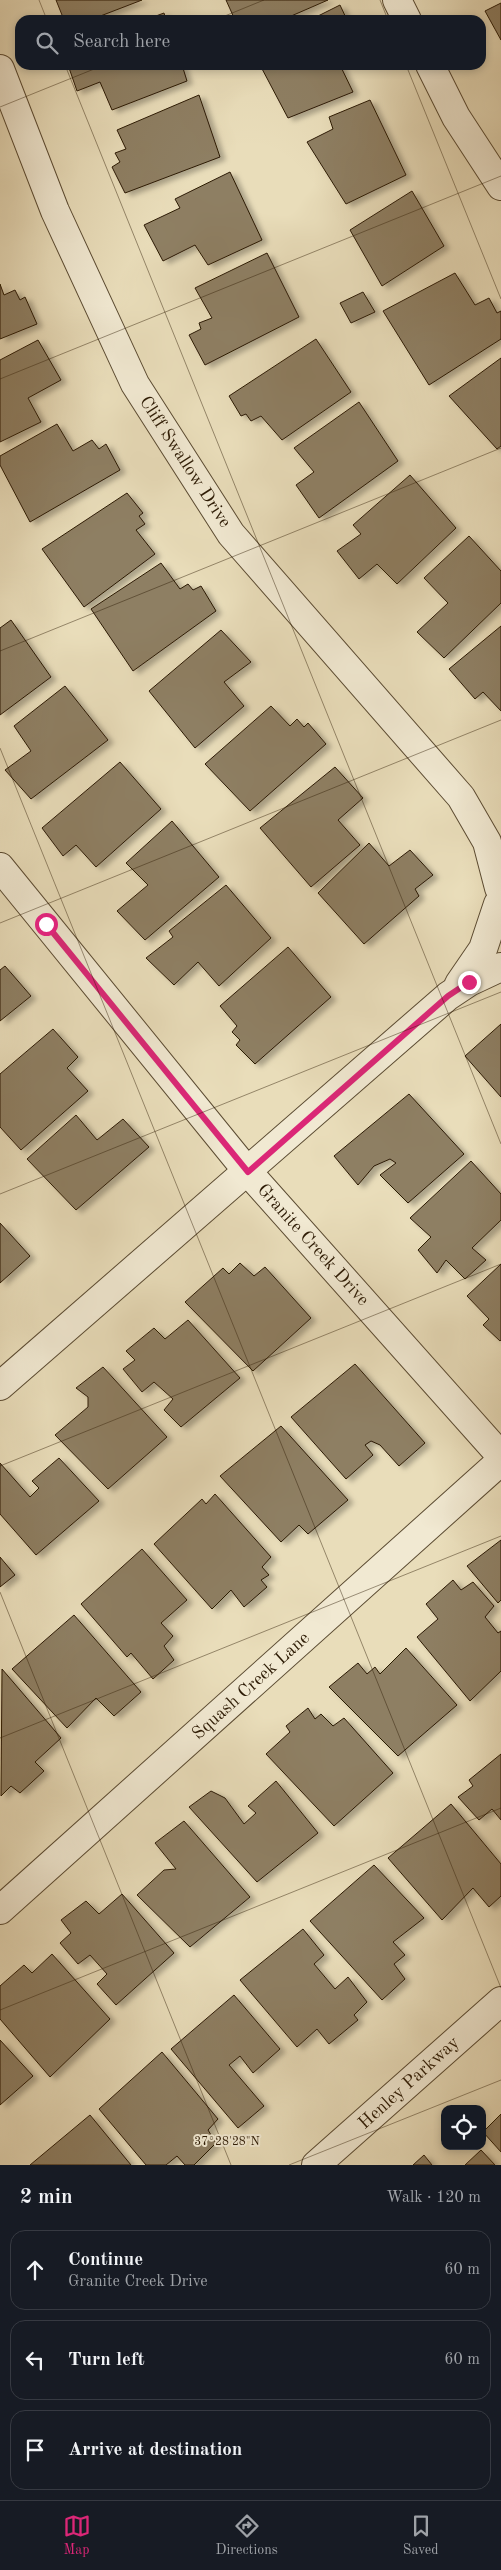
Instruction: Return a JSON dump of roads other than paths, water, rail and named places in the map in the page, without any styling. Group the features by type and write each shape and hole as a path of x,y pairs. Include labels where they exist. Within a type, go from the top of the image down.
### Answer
{"street":[{"path":"396,0 404,15"},
{"name":"Cliff Swallow Drive","path":"0,69 55,211 135,384 232,534 461,797 487,842 500,899"},
{"path":"432,70 456,117 501,186"},
{"name":"Cliff Swallow Drive","path":"461,797 501,826"},
{"name":"Granite Creek Drive","path":"0,867 248,1172 501,1456"},
{"path":"448,996 467,974 483,949 500,899"},
{"path":"0,1386 448,996 469,982 501,967"},
{"name":"Squash Creek Lane","path":"0,1910 501,1461"},
{"name":"Henley Parkway","path":"316,2165 501,2001"}]}
